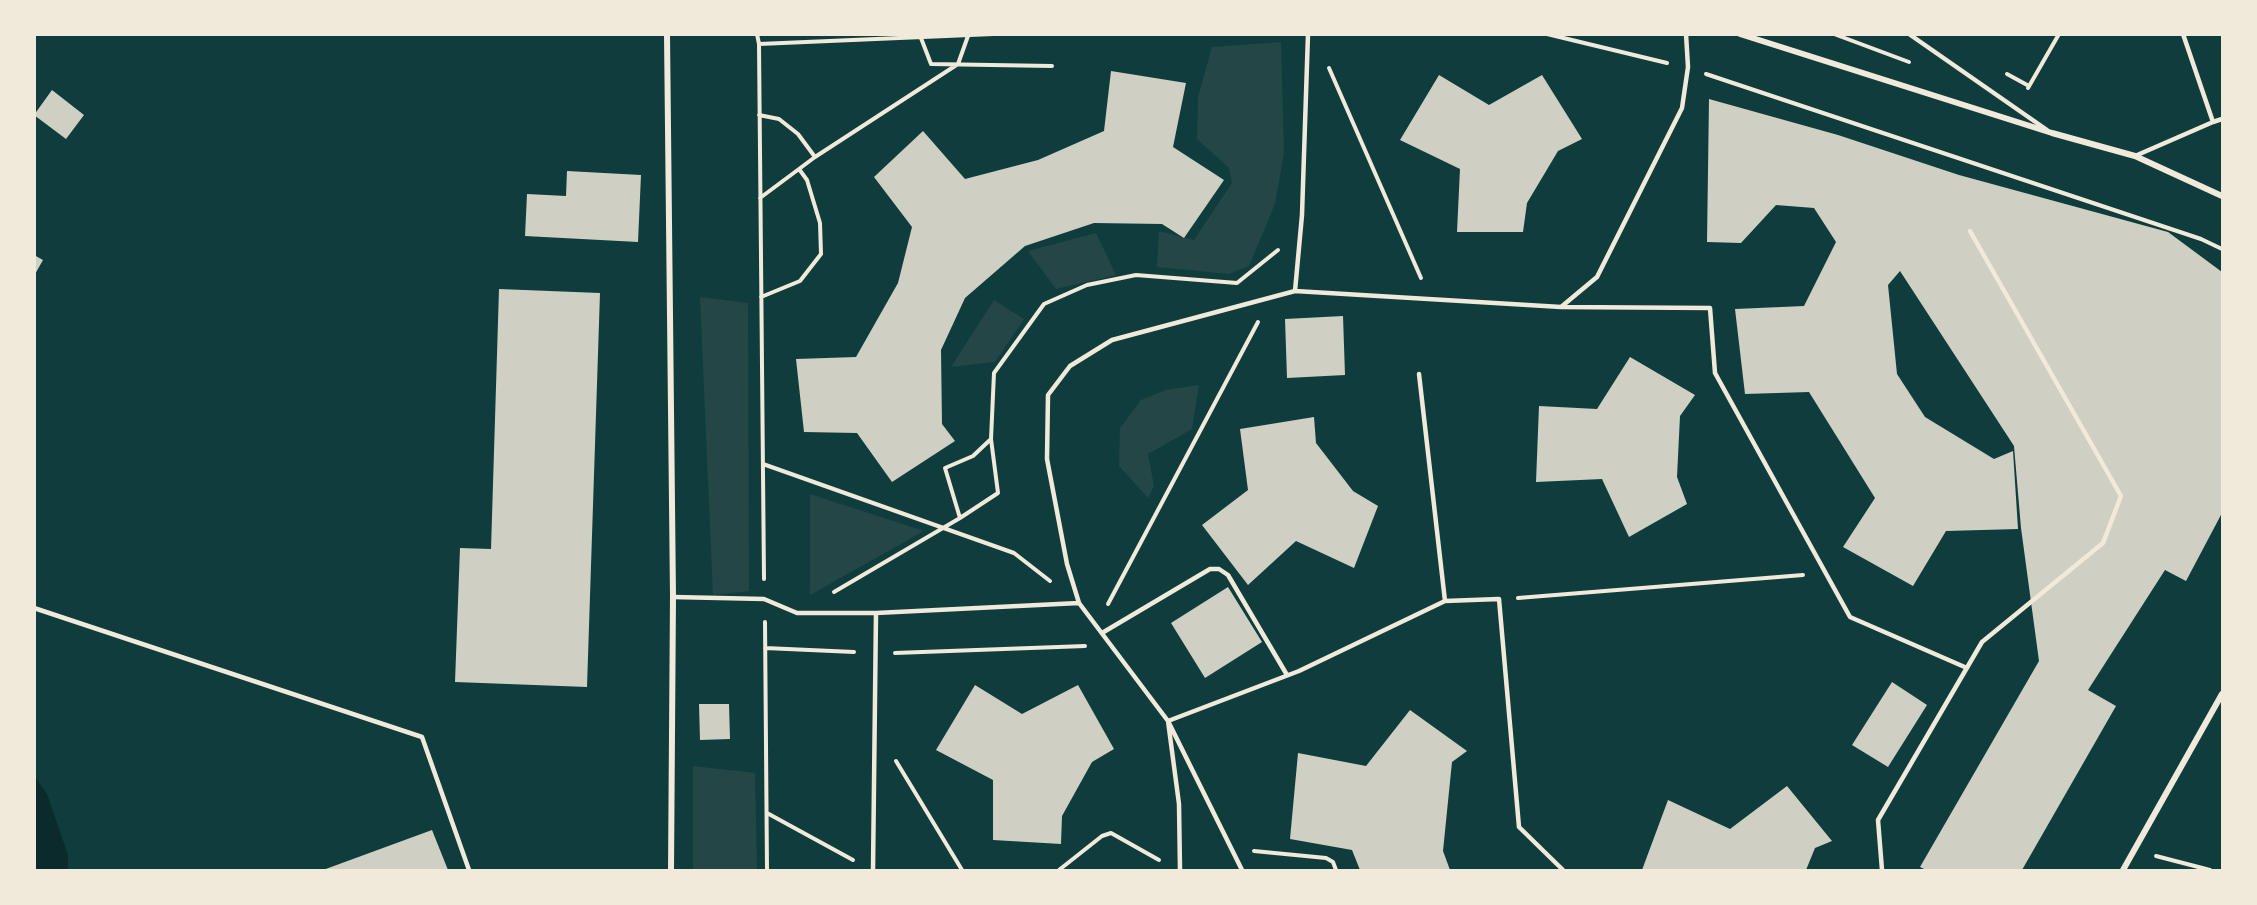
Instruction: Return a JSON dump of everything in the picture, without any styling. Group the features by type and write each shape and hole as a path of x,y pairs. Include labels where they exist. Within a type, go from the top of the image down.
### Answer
{"street":[{"path":"667,34 673,597 671,870"},
{"path":"1740,34 2052,133 2135,156 2223,196"},
{"path":"2123,870 2223,694"}],"lane":[{"path":"1295,291 1302,216 1308,34"},
{"path":"1561,307 1597,277 1682,108 1688,68 1686,34"},
{"path":"1909,34 2052,133"},
{"path":"2183,34 2213,122"},
{"path":"2135,156 2223,119"},
{"path":"1882,870 1878,820 1982,642 2103,543 2121,496 1970,231"},
{"path":"1242,870 1168,721 1079,603 1067,564 1047,459 1048,395 1070,366 1112,340 1295,291 1561,307 1710,308 1715,373 1850,616 1967,668"},
{"path":"1419,374 1445,601"},
{"path":"1102,633 1210,569 1219,569 1227,575 1287,675"},
{"path":"673,597 764,599 797,613 876,613 1079,603"},
{"path":"1168,721 1287,675 1445,601 1499,599 1519,827 1563,870"},
{"path":"34,608 422,737 469,870"},
{"path":"873,870 876,613"},
{"path":"1168,721 1179,804 1180,870"}],"path":[{"path":"757,34 759,44 767,870"},
{"path":"759,44 993,34"},
{"path":"1547,34 1688,68 2201,239 2223,249"},
{"path":"2015,78 2028,88 2059,34"},
{"path":"760,198 815,157 958,64 968,36"},
{"path":"921,38 931,64 1052,66"},
{"path":"1329,68 1429,298"},
{"path":"759,115 779,119 798,135 815,157"},
{"path":"762,297 800,281 821,254 820,223 807,180 799,168"},
{"path":"1096,627 1271,298"},
{"path":"960,518 998,493 991,439"},
{"path":"763,464 1014,553 1079,603"},
{"path":"1499,599 1826,573"},
{"path":"765,648 875,653 1111,645"},
{"path":"874,724 962,870"},
{"path":"767,813 862,865"},
{"path":"1059,870 1102,836 1111,833 1166,865"},
{"path":"1232,849 1326,858 1333,862 1336,870"},
{"path":"2135,851 2210,870"}],"shaded area":[{"path":"1281,42 1284,153 1275,204 1249,266 1229,274 1157,267 1159,231 1194,240 1232,183 1229,168 1197,139 1198,97 1212,47"},
{"path":"1096,233 1116,275 1056,289 1028,251"},
{"path":"700,297 748,303 749,591 713,595"},
{"path":"994,300 1024,319 995,362 951,367"},
{"path":"1199,385 1192,429 1148,454 1154,486 1148,498 1119,466 1120,428 1141,400 1166,390"},
{"path":"810,494 924,531 810,595"},
{"path":"693,766 755,773 757,870 693,870"},
{"path":"35,777 47,794 68,855 68,870 35,870"}],"building":[{"path":"1111,71 1186,83 1173,147 1224,180 1184,238 1162,224 1094,223 1025,246 965,298 941,350 942,424 955,441 892,482 857,433 804,432 796,359 856,357 898,283 912,227 874,177 923,131 965,179 1038,160 1104,131"},
{"path":"1439,75 1489,105 1542,75 1582,139 1558,151 1527,203 1523,232 1457,232 1460,169 1400,140"},
{"path":"52,90 84,115 66,139 34,115"},
{"path":"1709,99 1838,135 1959,175 2168,232 2222,272 2222,513 2186,581 2165,570 2088,690 2116,706 2022,870 1926,870 1920,867 2039,661 2021,528 2014,446 1900,271 1888,285 1897,374 1925,417 1994,459 2013,451 2018,529 1946,531 1913,586 1843,547 1875,498 1809,392 1745,394 1735,309 1804,306 1836,242 1814,208 1776,205 1741,243 1707,242"},
{"path":"567,171 641,175 638,242 525,236 527,194 566,196"},
{"path":"34,255 43,260 34,276"},
{"path":"499,289 600,293 587,687 455,682 460,548 491,549"},
{"path":"1343,316 1345,375 1287,378 1285,319"},
{"path":"1630,357 1695,395 1680,416 1677,477 1687,504 1629,537 1602,479 1536,482 1539,406 1597,409"},
{"path":"1314,417 1316,443 1353,491 1378,506 1354,568 1296,541 1248,585 1202,525 1248,490 1240,429"},
{"path":"1228,587 1262,642 1205,678 1171,623"},
{"path":"1892,682 1927,705 1888,767 1852,745"},
{"path":"975,685 1022,714 1078,685 1114,749 1092,762 1062,816 1061,844 993,840 993,780 936,750"},
{"path":"699,704 729,704 730,739 700,740"},
{"path":"1410,710 1467,751 1452,762 1443,851 1450,870 1360,870 1352,850 1290,839 1298,753 1366,766"},
{"path":"1787,786 1832,841 1815,848 1806,870 1642,870 1668,800 1730,829"},
{"path":"432,830 448,870 323,870"}]}
